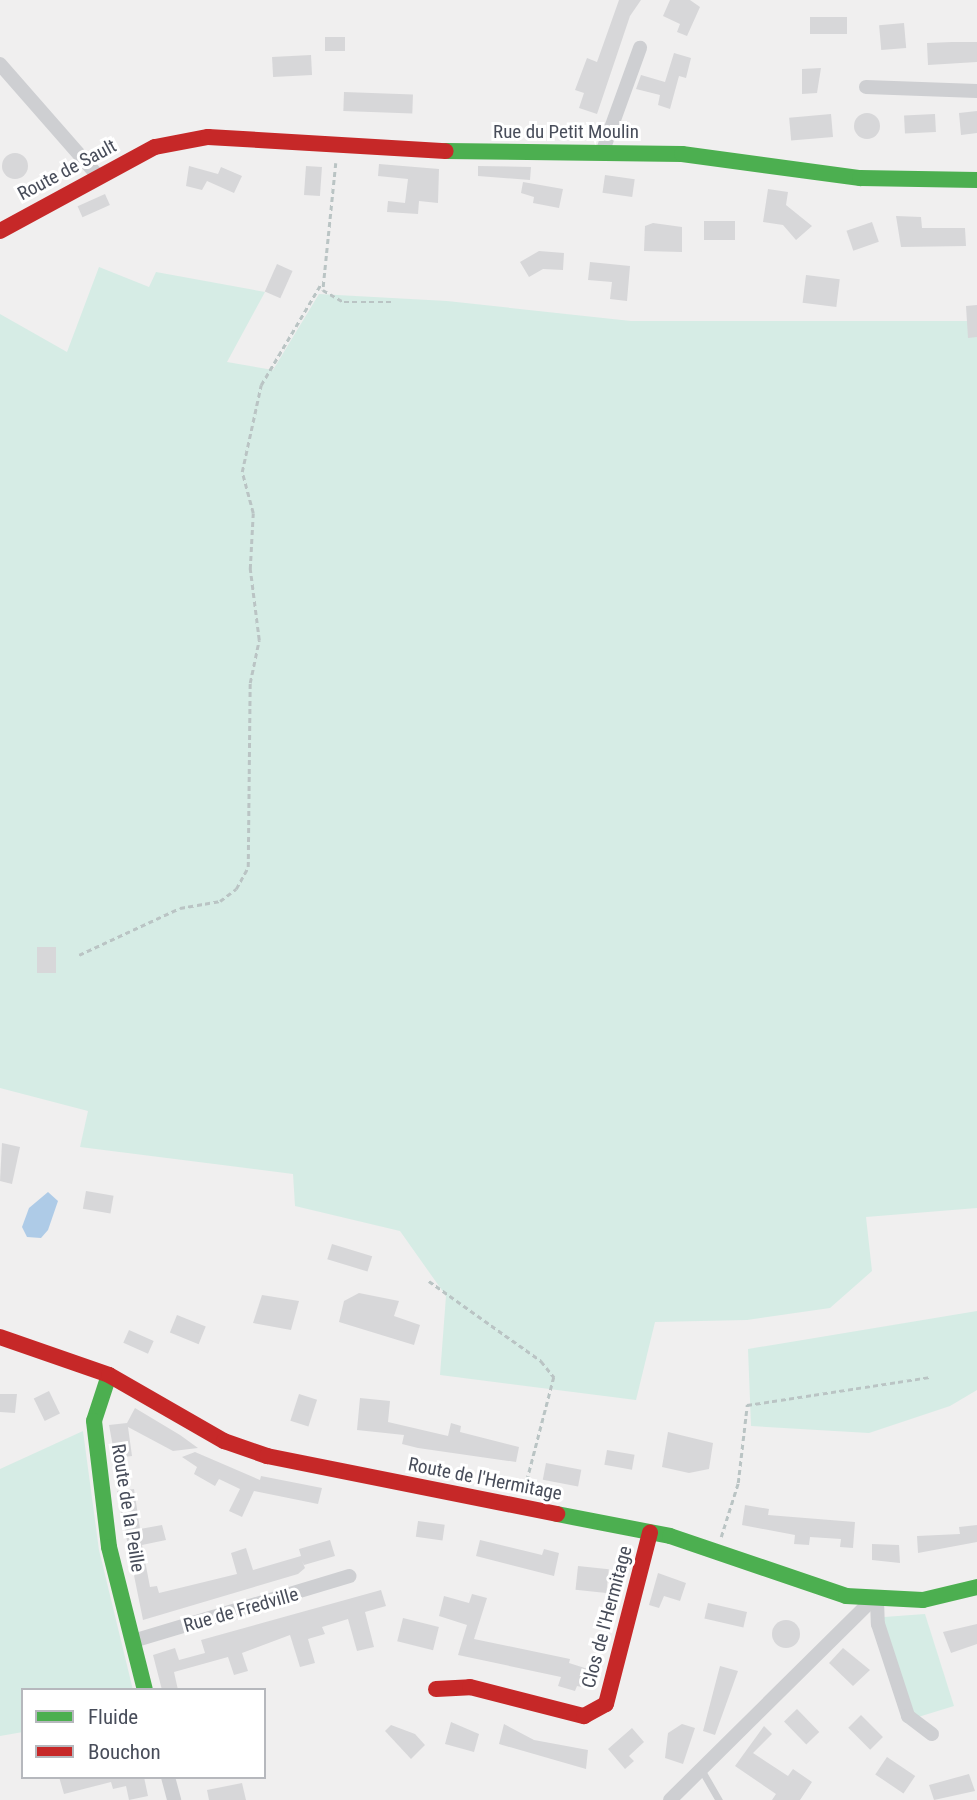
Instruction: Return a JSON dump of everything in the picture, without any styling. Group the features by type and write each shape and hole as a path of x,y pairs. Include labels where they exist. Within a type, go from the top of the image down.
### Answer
{"street":[{"path":"602,153 640,48"},
{"path":"0,64 98,176"},
{"path":"866,87 977,91"},
{"name":"Rue du Petit Moulin","path":"155,148 208,137 504,155 682,154 860,178 977,180"},
{"name":"Route de Sault","path":"0,231 98,176 155,148"},
{"name":"Route de l'Hermitage","path":"0,1337 109,1375 224,1441 267,1456 650,1533 717,1550 811,1588 874,1600 923,1600 977,1587"},
{"name":"Route de la Peille","path":"109,1375 94,1422 109,1547 145,1688"},
{"name":"Clos de l'Hermitage","path":"436,1689 470,1687 584,1716 606,1703 650,1533"},
{"name":"Rue de Fredville","path":"133,1641 349,1576"},
{"path":"874,1600 878,1624 908,1716 932,1734"},
{"path":"670,1800 874,1600"},
{"path":"169,1779 174,1800"}],"lane":[{"path":"702,1770 706,1786 719,1800"}],"path":[{"path":"79,955 180,908 220,901 236,889 248,867 250,683 259,640 250,569 253,513 242,472 261,385 321,284 330,250 337,145"},
{"path":"321,284 329,297 344,302 393,302"},
{"path":"429,1281 541,1361 554,1377 520,1507"},
{"path":"717,1550 738,1483 747,1405 931,1377"}],"green space":[{"path":"99,267 149,287 156,272 265,292 227,362 273,370 319,294 447,301 631,321 977,321 977,1208 866,1217 872,1271 830,1308 747,1320 655,1322 636,1400 440,1375 446,1296 400,1231 295,1206 293,1174 80,1147 88,1111 0,1088 0,314 67,352"},
{"path":"977,1311 977,1390 950,1406 869,1433 751,1426 748,1349"},
{"path":"83,1431 99,1550 133,1688 21,1688 21,1732 0,1736 0,1469"},
{"path":"925,1614 954,1706 915,1718 882,1622 884,1617"}],"water":[{"path":"48,1192 58,1201 48,1230 41,1238 27,1237 22,1227 29,1208"}],"building":[{"path":"619,0 641,0 630,16 597,114 579,108 584,93 575,90 587,58 597,62"},
{"path":"670,0 690,0 700,7 687,36 677,32 680,24 663,16"},
{"path":"810,17 847,17 847,34 810,34"},
{"path":"904,23 906,48 881,50 879,25"},
{"path":"325,37 345,37 345,51 325,51"},
{"path":"977,42 977,62 928,65 927,43"},
{"path":"674,53 691,58 686,78 679,76 670,109 658,105 660,95 636,89 641,75 665,82"},
{"path":"311,55 312,75 273,77 272,57"},
{"path":"821,68 817,93 802,94 802,69"},
{"path":"344,92 413,94 412,113 343,111"},
{"path":"977,111 977,133 961,135 959,113"},
{"path":"867,113 876,117 880,126 876,135 867,139 858,135 854,126 858,117"},
{"path":"831,114 833,137 791,141 789,118"},
{"path":"935,114 936,132 905,134 904,116"},
{"path":"15,153 24,157 28,166 24,175 15,179 6,175 2,166 6,157"},
{"path":"379,164 439,169 438,203 419,201 418,214 387,212 388,201 405,203 408,179 378,176"},
{"path":"189,166 218,174 221,167 242,176 234,193 207,181 202,190 186,186"},
{"path":"306,166 322,167 320,196 304,195"},
{"path":"478,166 531,167 530,180 478,176"},
{"path":"605,175 635,179 632,197 602,193"},
{"path":"523,182 563,189 559,208 533,203 534,197 521,193"},
{"path":"768,189 788,192 786,205 812,226 796,240 783,225 763,222"},
{"path":"105,194 110,205 82,217 78,206"},
{"path":"896,216 921,217 922,228 965,228 966,246 901,247"},
{"path":"704,221 735,221 735,240 704,240"},
{"path":"872,222 879,242 853,251 846,231"},
{"path":"653,223 682,227 682,252 644,251 645,226"},
{"path":"539,251 564,253 563,270 543,269 529,277 520,262"},
{"path":"590,262 630,266 627,301 610,299 612,282 588,280"},
{"path":"277,264 293,271 280,298 265,291"},
{"path":"806,275 840,279 836,307 803,303"},
{"path":"977,305 977,337 968,338 966,306"},
{"path":"37,947 56,947 56,973 37,973"},
{"path":"2,1143 20,1147 12,1184 0,1181"},
{"path":"86,1191 114,1196 110,1214 83,1209"},
{"path":"332,1244 372,1256 367,1272 327,1259"},
{"path":"359,1293 399,1301 394,1316 420,1325 414,1345 339,1322 344,1301"},
{"path":"262,1295 299,1301 291,1330 253,1323"},
{"path":"177,1315 206,1327 199,1344 170,1333"},
{"path":"129,1330 154,1341 148,1354 123,1343"},
{"path":"49,1391 60,1413 45,1421 34,1398"},
{"path":"0,1394 17,1394 15,1413 0,1412"},
{"path":"299,1394 317,1400 308,1427 290,1421"},
{"path":"360,1398 390,1401 388,1422 448,1436 451,1423 461,1426 460,1432 519,1447 516,1462 418,1448 402,1444 404,1435 357,1430"},
{"path":"135,1408 198,1448 173,1451 128,1427 132,1456 115,1458 109,1425 127,1423"},
{"path":"668,1432 713,1443 709,1469 689,1473 662,1467"},
{"path":"607,1450 635,1455 632,1470 604,1465"},
{"path":"195,1452 260,1480 261,1476 322,1488 318,1504 254,1491 242,1517 229,1511 240,1489 219,1479 215,1486 194,1474 197,1467 182,1457"},
{"path":"546,1463 581,1470 578,1487 543,1480"},
{"path":"134,1489 140,1529 162,1525 166,1540 142,1545 150,1587 157,1586 159,1593 237,1574 231,1553 246,1548 253,1570 301,1556 299,1549 330,1540 335,1556 304,1565 302,1561 305,1568 298,1574 143,1620 117,1491"},
{"path":"745,1505 769,1509 768,1515 855,1522 853,1548 840,1547 841,1539 810,1537 809,1545 794,1544 795,1535 742,1525"},
{"path":"418,1521 445,1525 443,1541 416,1537"},
{"path":"977,1525 977,1542 918,1553 917,1536 960,1534 959,1527"},
{"path":"480,1540 542,1555 544,1549 559,1553 554,1576 476,1556"},
{"path":"872,1544 899,1545 900,1563 872,1560"},
{"path":"578,1566 609,1569 606,1593 575,1590"},
{"path":"658,1573 686,1583 680,1601 664,1596 659,1608 649,1605"},
{"path":"381,1590 386,1606 365,1612 374,1647 357,1651 348,1619 322,1627 325,1634 308,1639 315,1663 300,1667 290,1635 242,1653 248,1671 234,1675 228,1657 174,1672 178,1688 161,1688 153,1655 175,1648 179,1660 205,1653 201,1640"},
{"path":"472,1594 487,1598 474,1639 570,1659 569,1663 591,1670 586,1688 577,1686 575,1691 558,1686 561,1677 458,1655 467,1625 439,1616 444,1596 469,1603"},
{"path":"708,1603 747,1612 743,1628 704,1619"},
{"path":"403,1618 439,1627 433,1650 397,1641"},
{"path":"786,1620 796,1624 800,1634 796,1644 786,1648 776,1644 772,1634 776,1624"},
{"path":"977,1624 977,1644 951,1653 943,1632"},
{"path":"843,1648 870,1670 853,1686 829,1663"},
{"path":"720,1666 738,1671 715,1735 703,1731"},
{"path":"797,1709 819,1732 806,1745 784,1722"},
{"path":"861,1715 883,1737 870,1750 848,1728"},
{"path":"451,1722 479,1734 474,1752 445,1744"},
{"path":"504,1724 534,1740 588,1750 586,1769 499,1744"},
{"path":"682,1724 695,1728 683,1764 665,1758 668,1733"},
{"path":"391,1725 415,1734 425,1745 411,1759 385,1731"},
{"path":"764,1726 772,1734 753,1753 788,1776 793,1769 812,1782 800,1800 772,1800 776,1794 735,1766"},
{"path":"632,1728 644,1742 629,1756 634,1761 625,1769 608,1749"},
{"path":"887,1757 915,1776 903,1793 875,1774"},
{"path":"969,1774 975,1791 934,1800 929,1785"},
{"path":"60,1779 144,1779 148,1796 129,1800 126,1786 113,1789 111,1782 64,1794"},
{"path":"242,1783 246,1800 209,1800 207,1790"}],"traffic: fast":[{"path":"446,151 682,154 860,178 977,180"},
{"path":"109,1375 94,1421 109,1547 144,1688"},
{"path":"557,1514 670,1536 846,1596 923,1600 977,1587"}],"traffic: jam":[{"path":"0,231 155,147 208,137 446,151"},
{"path":"0,1337 109,1375 224,1441 267,1456 557,1514"},
{"path":"436,1689 470,1687 584,1716 606,1704 650,1533"}]}
